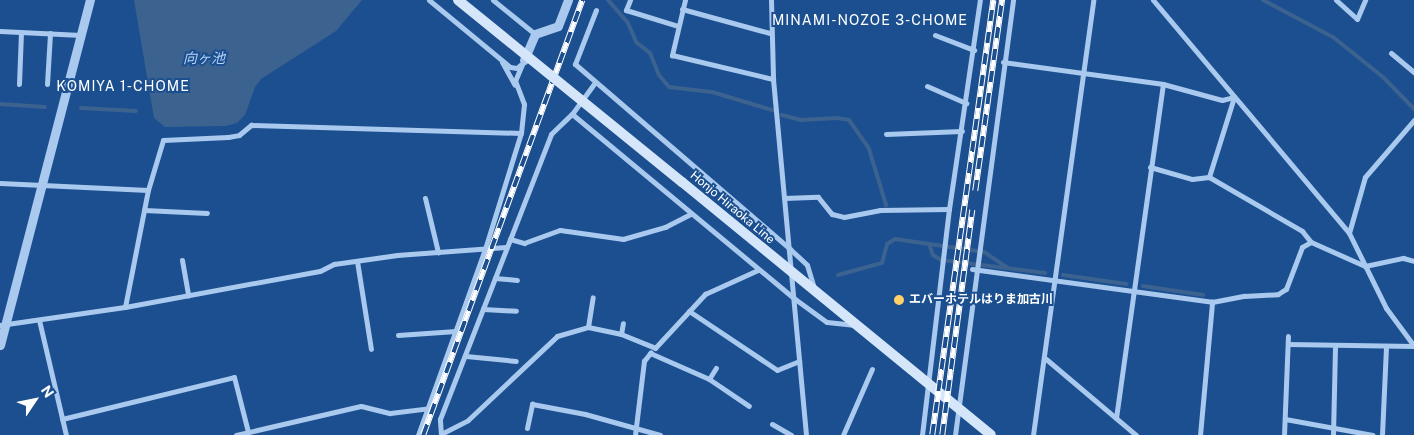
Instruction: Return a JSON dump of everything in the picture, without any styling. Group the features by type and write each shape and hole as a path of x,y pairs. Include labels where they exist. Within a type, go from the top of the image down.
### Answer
{"main road":[{"name":"Honjo Hiraoka Line","path":"458,0 991,435"}],"street":[{"path":"0,345 3,324 42,186 90,0"},
{"path":"429,0 513,69 522,63"},
{"path":"493,0 535,34"},
{"path":"418,435 485,248 521,133 524,109 515,81 535,34 558,26 568,0"},
{"path":"630,0 626,10 678,26"},
{"path":"685,0 672,54 773,79"},
{"path":"771,0 770,33 773,79 795,299 806,435"},
{"path":"922,435 949,209 980,0"},
{"path":"955,435 960,409 974,269 1013,0"},
{"path":"1033,435 1046,359 1053,282 1093,0"},
{"path":"1153,0 1349,233 1386,308 1414,346"},
{"path":"1336,0 1357,18 1365,0"},
{"path":"596,10 575,64 790,248 807,265 815,293"},
{"path":"682,10 770,33"},
{"path":"0,31 81,35"},
{"path":"19,84 21,32"},
{"path":"48,84 50,33"},
{"path":"936,35 974,50"},
{"path":"1390,53 1414,72"},
{"path":"499,57 520,94"},
{"path":"1003,62 1082,71 1163,84 1222,100 1234,97"},
{"path":"595,82 572,114 551,134 440,419 441,434 468,420 557,336 588,327 621,334 655,348"},
{"path":"1116,418 1163,84"},
{"path":"927,86 966,103"},
{"path":"1209,177 1234,97"},
{"path":"572,114 690,214 795,299 827,322 855,325"},
{"path":"1349,233 1364,177 1414,120"},
{"path":"125,307 148,190 163,140 228,137 239,135 251,125 521,133"},
{"path":"886,134 962,131"},
{"path":"1150,167 1192,179 1209,177 1302,231 1311,242 1365,266 1403,258 1414,261"},
{"path":"0,183 148,190"},
{"path":"784,198 818,197 832,214 844,217 880,210 949,209"},
{"path":"425,198 438,252"},
{"path":"144,210 207,213"},
{"path":"510,239 524,244 560,230 623,239 665,226 690,214"},
{"path":"974,269 1053,282 1212,302 1244,296 1278,294 1286,289 1302,247 1311,242"},
{"path":"3,324 125,307 320,271 334,264 438,252 506,247"},
{"path":"182,260 188,295"},
{"path":"357,261 371,349"},
{"path":"635,435 644,360 705,294 758,270"},
{"path":"495,278 517,280"},
{"path":"588,327 593,297"},
{"path":"1200,435 1212,302"},
{"path":"483,310 516,311"},
{"path":"689,311 777,370 800,361"},
{"path":"39,320 65,434 58,435"},
{"path":"621,334 623,323"},
{"path":"398,335 456,331"},
{"path":"1284,435 1288,336"},
{"path":"1288,344 1386,348 1414,346"},
{"path":"1333,432 1335,347"},
{"path":"1382,435 1386,348"},
{"path":"650,353 709,379 749,406"},
{"path":"466,356 516,361"},
{"path":"1046,359 1136,435"},
{"path":"709,379 716,368"},
{"path":"842,435 872,369"},
{"path":"62,419 234,377 248,432"},
{"path":"526,428 532,404 636,427 660,435"},
{"path":"236,435 361,406 390,413 428,408"},
{"path":"1285,419 1333,432 1373,435"},
{"path":"772,424 791,435"}],"water":[{"name":"向ヶ池","path":"134,0 362,0 336,31 261,79 255,87 245,115 237,123 226,126 165,127 154,118"}],"waterway":[{"path":"608,0 628,23 636,42 650,53 659,75 669,87 712,92 772,110"},
{"path":"1263,0 1333,37 1383,77 1414,109"},
{"path":"0,104 45,107"},
{"path":"81,108 136,111"},
{"path":"782,115 801,120 837,118 849,120 869,149 886,205"},
{"path":"838,275 882,263 887,244 895,239 984,252 1008,268"},
{"path":"929,244 933,255 941,260 1045,273"},
{"path":"1063,275 1126,284"},
{"path":"1143,286 1203,295"}],"railway":[{"path":"423,435 582,0"},
{"path":"932,435 993,0"},
{"path":"975,191 1002,0"},
{"path":"942,435 972,210"}],"place":[{"name":"エバーホテルはりま加古川","path":"899,300"}],"district":[{"name":"MINAMI-NOZOE 3-CHOME","path":"870,20"},
{"name":"KOMIYA 1-CHOME","path":"123,86"}]}
